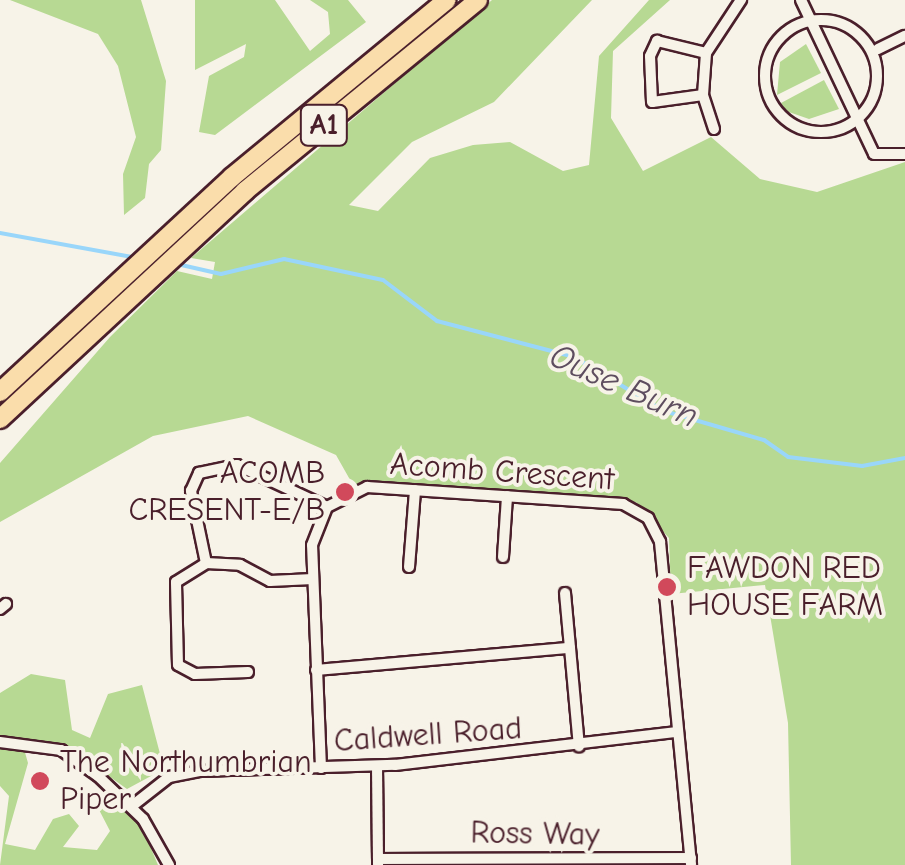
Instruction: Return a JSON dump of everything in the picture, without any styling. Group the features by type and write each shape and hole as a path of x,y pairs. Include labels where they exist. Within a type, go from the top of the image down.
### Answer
{"highway":[{"name":"A1","path":"0,392 53,354 447,0"},
{"name":"A1","path":"156,258 478,0"},
{"name":"A1","path":"0,382 53,354"},
{"name":"A1","path":"0,419 53,354"},
{"name":"A1","path":"0,433 53,354"}],"street":[{"path":"714,129 703,95 706,53 741,0"},
{"path":"801,0 855,115 881,157 905,154"},
{"path":"813,26 856,29 878,50 876,90 855,115 804,129 766,104 771,54 813,26"},
{"path":"878,50 905,36"},
{"path":"703,95 652,102 650,56 656,41 706,53"},
{"path":"206,563 191,491 199,473 237,465 327,508 312,545 321,768"},
{"name":"Acomb Crescent","path":"327,508 366,487 623,504 648,518 660,542 691,861"},
{"path":"410,566 415,490"},
{"path":"502,557 507,496"},
{"path":"248,672 186,672 174,657 176,582 206,563 240,565 270,580 312,580"},
{"path":"565,593 579,746"},
{"path":"316,670 570,648"},
{"path":"230,658 230,673"},
{"name":"Caldwell Road","path":"132,806 169,777 377,766 677,732"},
{"path":"0,742 60,750 132,806 170,865"},
{"path":"377,766 378,862"},
{"name":"Ross Way","path":"378,862 691,861"}],"green space":[{"path":"10,0 141,0 166,81 161,150 149,164 145,198 124,215 123,174 136,137 118,66 98,34"},
{"path":"195,0 275,0 310,51 330,34 328,12 310,0 348,0 366,22 215,135 199,132 209,76 244,57 246,44 195,70"},
{"path":"492,0 592,0 494,102 412,142 349,205 378,211 430,158 473,145 510,142 563,171 589,165 599,56 649,0 670,0 613,51 611,118 643,171 711,137 760,179 817,192 905,162 905,865 791,865 788,723 765,585 671,594 669,538 636,502 353,485 336,455 248,416 153,436 0,522 0,463 110,337 177,271 212,279 215,262 191,258"},
{"path":"806,44 821,73 777,95 780,62"},
{"path":"824,80 839,109 809,119 786,111 781,103"},
{"path":"31,674 65,680 72,730 90,738 108,694 142,685 164,769 127,789 65,745 0,736 0,693"},
{"path":"0,748 24,749 28,763 5,844 35,850 53,819 69,814 79,826 63,847 97,850 110,831 95,802 105,792 139,820 158,865 0,865 9,796 0,786"}],"waterway":[{"name":"Ouse Burn","path":"0,233 138,258"},
{"name":"Ouse Burn","path":"177,264 221,274 284,259 383,280 437,321 574,357 664,411 764,440 788,457 862,466 905,458"}],"place":[{"name":"ACOMB CRESENT-E/B","path":"345,492"},
{"name":"FAWDON RED HOUSE FARM","path":"667,587"},
{"name":"The Northumbrian Piper","path":"40,781"}]}
